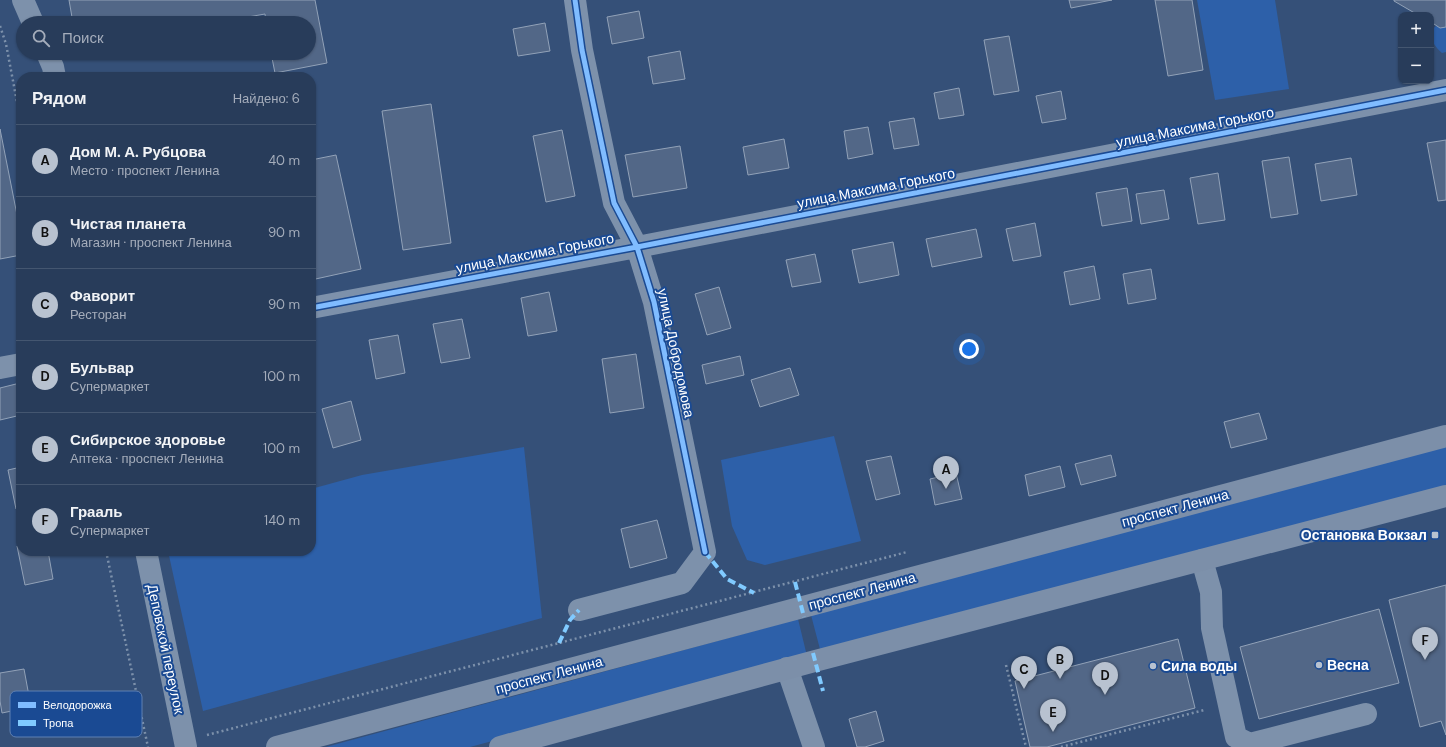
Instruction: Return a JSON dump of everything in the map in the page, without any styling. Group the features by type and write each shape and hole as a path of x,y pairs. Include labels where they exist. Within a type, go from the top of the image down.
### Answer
{"main road":[{"name":"проспект Ленина","path":"278,747 1446,436"},
{"path":"500,747 786,668 1446,496"}],"street":[{"path":"23,0 30,16"},
{"name":"улица Добродомова","path":"575,0 582,50 614,203 637,246 654,302 705,552 682,584 579,610"},
{"path":"50,60 54,72"},
{"name":"улица Максима Горького","path":"316,307 1446,90"},
{"path":"0,368 16,365"},
{"name":"Деповской переулок","path":"147,556 185,744"},
{"path":"1202,560 1211,592 1212,628 1236,737 1250,744 1366,714"},
{"path":"786,668 814,747"}],"path":[{"path":"0,26 6,44 16,97"},
{"path":"185,744 910,551"},
{"path":"107,556 136,691"},
{"path":"1006,665 1026,747"},
{"path":"1061,747 1204,710"},
{"path":"142,719 148,747"}],"shaded area":[{"path":"1197,0 1275,0 1289,89 1215,100"},
{"path":"1446,22 1446,52 1442,53 1434,44 1434,28"},
{"path":"834,436 861,541 765,565 747,560 732,526 721,460"},
{"path":"1446,443 1446,487 821,653 811,615"},
{"path":"524,447 542,618 203,711 169,556 316,556 316,488 362,475"},
{"path":"798,619 807,656 470,747 326,747"}],"building":[{"path":"69,0 315,0 327,63 275,72 272,60 316,60 316,16 265,16 265,14 254,16 72,16"},
{"path":"1069,0 1112,0 1071,8"},
{"path":"1155,0 1192,0 1203,70 1168,76"},
{"path":"1446,0 1446,27 1440,28 1434,24 1434,12 1413,12 1394,1"},
{"path":"639,11 644,38 612,44 607,17"},
{"path":"545,23 550,51 518,56 513,29"},
{"path":"1009,36 1019,91 994,95 984,40"},
{"path":"680,51 685,79 653,84 648,57"},
{"path":"959,88 964,115 939,119 934,93"},
{"path":"1061,91 1066,119 1042,123 1036,96"},
{"path":"431,104 451,243 403,250 382,111"},
{"path":"914,118 919,145 894,149 889,122"},
{"path":"868,127 873,154 848,159 844,131"},
{"path":"0,129 16,210 16,256 0,259"},
{"path":"562,130 575,196 546,202 533,136"},
{"path":"784,139 789,168 748,175 743,147"},
{"path":"1446,140 1446,200 1438,201 1427,143"},
{"path":"680,146 687,188 633,197 625,155"},
{"path":"336,155 361,269 316,279 316,159"},
{"path":"1289,157 1298,214 1271,218 1262,161"},
{"path":"1351,158 1357,195 1321,201 1315,164"},
{"path":"1218,173 1225,220 1198,224 1190,178"},
{"path":"1127,188 1132,221 1102,226 1096,193"},
{"path":"1164,190 1169,219 1141,224 1136,194"},
{"path":"1035,223 1041,256 1013,261 1006,229"},
{"path":"976,229 982,257 932,267 926,239"},
{"path":"893,242 899,275 859,283 852,250"},
{"path":"815,254 821,282 792,287 786,260"},
{"path":"1094,266 1100,299 1070,305 1064,272"},
{"path":"1151,269 1156,299 1128,304 1123,274"},
{"path":"719,287 731,328 707,335 695,294"},
{"path":"549,292 557,331 528,336 521,298"},
{"path":"462,319 470,358 441,363 433,324"},
{"path":"398,335 405,373 376,379 369,340"},
{"path":"636,354 644,408 610,413 602,359"},
{"path":"740,356 744,375 706,384 702,365"},
{"path":"790,368 799,395 760,407 751,380"},
{"path":"16,384 16,416 0,420 0,388"},
{"path":"351,401 361,440 333,448 322,409"},
{"path":"1259,413 1267,439 1231,448 1224,422"},
{"path":"1111,455 1116,476 1081,485 1075,464"},
{"path":"891,456 900,494 876,500 866,461"},
{"path":"1060,466 1065,487 1029,496 1025,475"},
{"path":"16,468 16,509 8,470"},
{"path":"956,473 962,499 935,505 930,479"},
{"path":"657,520 667,558 630,568 621,529"},
{"path":"19,556 49,556 53,579 25,585"},
{"path":"1446,585 1446,735 1441,721 1420,727 1389,600"},
{"name":"Весна","path":"1379,609 1399,683 1259,719 1240,647"},
{"path":"1178,639 1195,708 1047,747 1030,747 1015,681"},
{"path":"24,669 28,691 10,691 10,711 2,713 0,701 0,673"},
{"path":"876,711 884,741 865,747 857,747 849,719"}],"marked path":[{"path":"705,552 727,579 754,593"},
{"path":"795,582 804,617"},
{"path":"559,643 570,620 579,610"},
{"path":"813,653 823,691"}],"cycle path":[{"path":"575,0 582,50 614,203 637,247 654,302 705,552"},
{"path":"316,307 637,247 1446,90"}],"place":[{"name":"Дом М. А. Рубцова","path":"946,489"},
{"name":"Остановка Вокзал","path":"1435,535"},
{"name":"Грааль","path":"1425,660"},
{"name":"Весна","path":"1319,665"},
{"name":"Сила воды","path":"1153,666"},
{"name":"Чистая планета","path":"1060,679"},
{"name":"Фаворит","path":"1024,689"},
{"name":"Бульвар","path":"1105,695"},
{"name":"Сибирское здоровье","path":"1053,732"}]}
